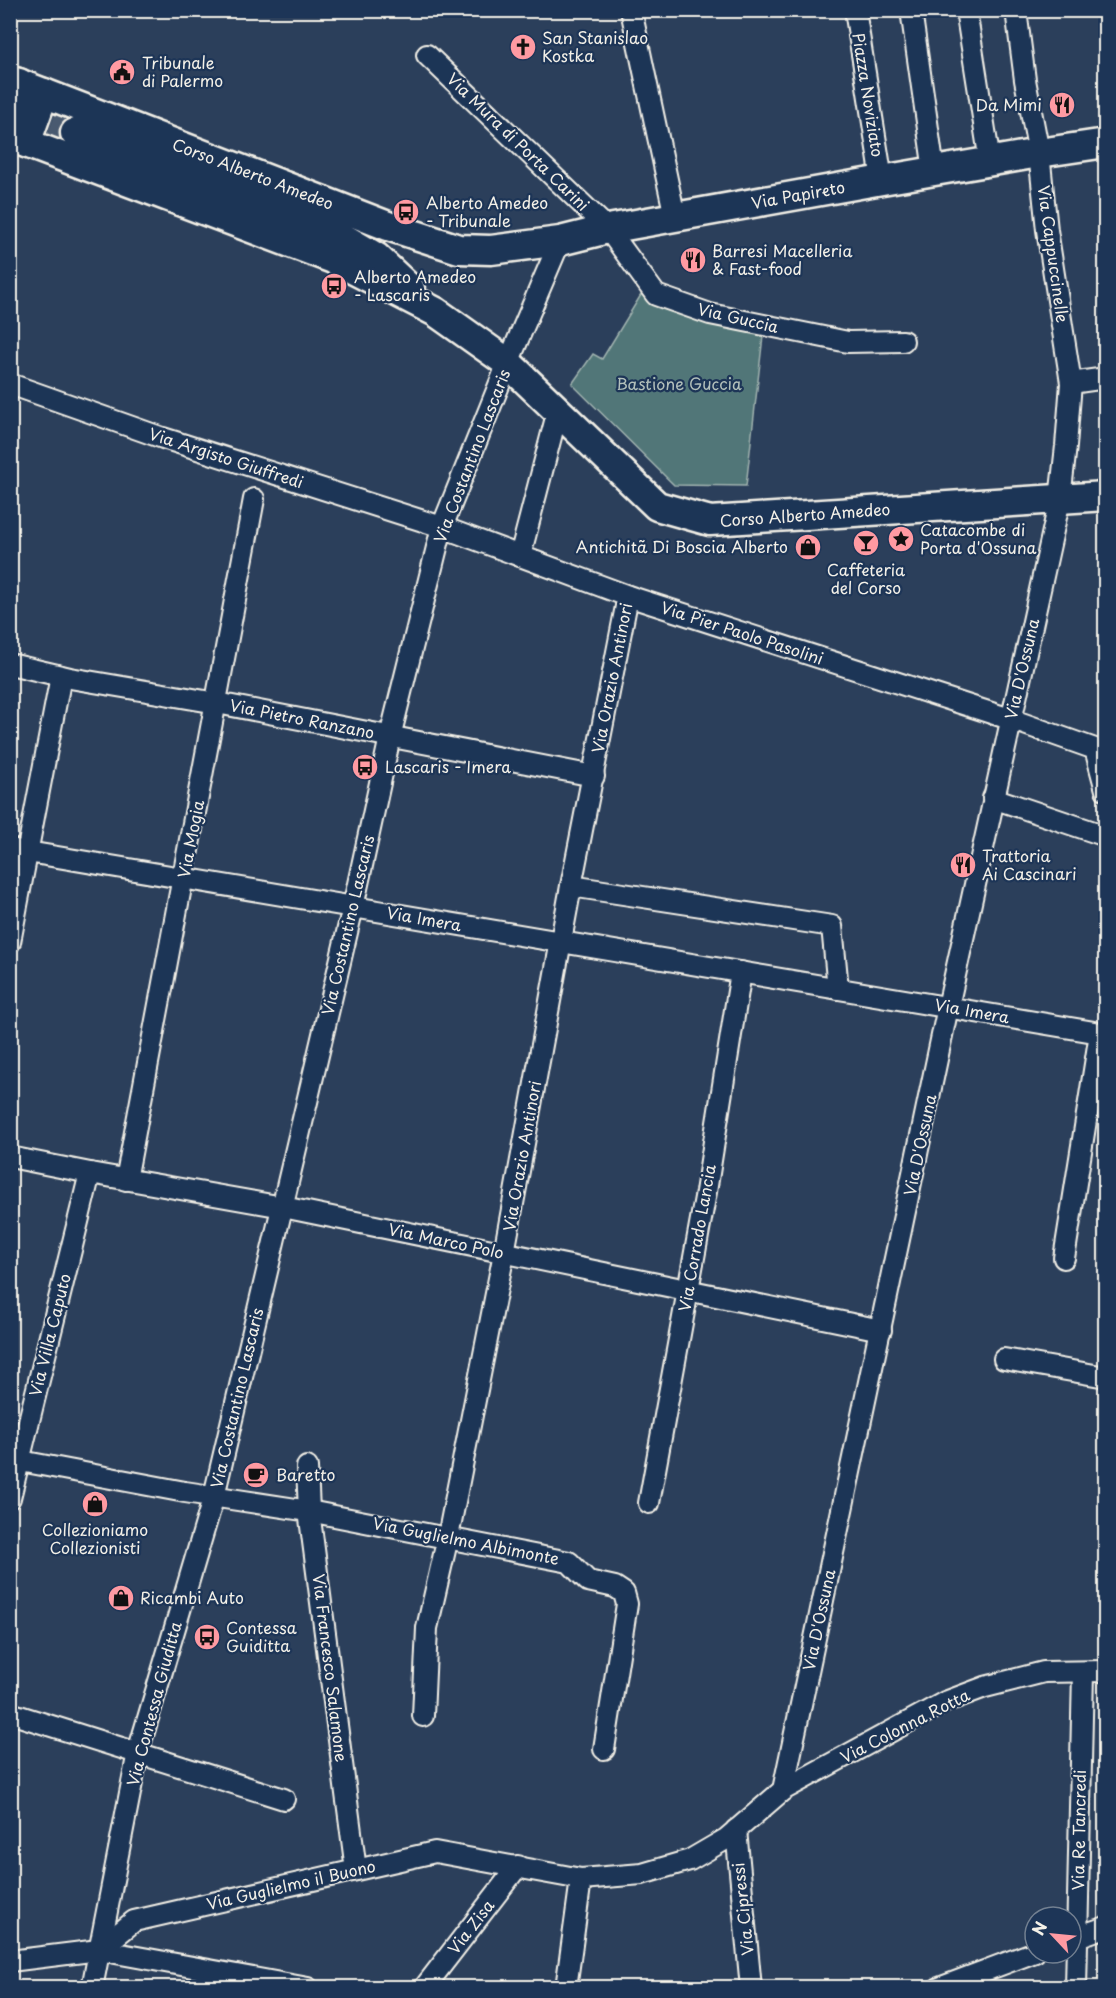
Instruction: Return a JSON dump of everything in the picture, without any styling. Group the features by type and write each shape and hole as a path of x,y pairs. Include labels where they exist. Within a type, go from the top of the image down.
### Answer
{"street":[{"path":"632,10 675,218"},
{"name":"Piazza Noviziato","path":"855,10 882,180"},
{"path":"911,10 934,171"},
{"path":"966,10 990,162"},
{"name":"Via Cappuccinelle","path":"1017,10 1025,80 1039,153 1047,230 1071,382 1060,499"},
{"name":"Via Mura di Porta Carini","path":"427,55 608,230"},
{"path":"18,140 21,91"},
{"name":"Corso Alberto Amedeo","path":"21,91 388,226 459,249 490,249"},
{"name":"Corso Alberto Amedeo","path":"75,133 335,233 376,257 436,312 508,363 657,506 710,521 1106,496"},
{"name":"Corso Alberto Amedeo","path":"18,140 333,259 436,312"},
{"name":"Via Papireto","path":"490,249 560,241 608,230 882,180 1106,143"},
{"name":"Via Guccia","path":"608,230 656,296 710,314 848,342 903,341"},
{"name":"Via Costantino Lascaris","path":"214,1496 353,907 390,736 442,527 560,241"},
{"path":"1071,382 1106,378"},
{"name":"Via Argisto Giuffredi","path":"10,384 164,438 442,527"},
{"path":"520,556 558,410"},
{"name":"Via Mogia","path":"126,1180 254,499"},
{"name":"Via D'Ossuna","path":"783,1790 948,1007 1060,499"},
{"name":"Via Pier Paolo Pasolini","path":"442,527 628,596 1010,719 1095,749 1106,790"},
{"name":"Via Orazio Antinori","path":"423,1716 427,1628 448,1537 504,1253 571,886 628,596"},
{"name":"Via Pietro Ranzano","path":"10,664 61,676 217,703 594,776"},
{"path":"10,942 19,850 61,676"},
{"path":"993,798 1106,836"},
{"name":"Via Imera","path":"19,850 1103,1034"},
{"path":"571,886 832,926 838,989"},
{"name":"Via Corrado Lancia","path":"649,1503 706,1192 741,972"},
{"path":"1064,1258 1103,1034"},
{"name":"Via Marco Polo","path":"10,1156 126,1180 283,1207 881,1330"},
{"name":"Via Villa Caputo","path":"10,1498 14,1460 90,1173"},
{"path":"1004,1359 1106,1377"},
{"name":"Via Guglielmo Albimonte","path":"14,1460 214,1496 309,1510 569,1562 588,1581 615,1587 624,1593 627,1604 604,1749"},
{"name":"Via Francesco Salamone","path":"307,1467 309,1510 356,1870"},
{"name":"Via Contessa Giuditta","path":"92,1988 138,1752 214,1496"},
{"name":"Via Colonna Rotta","path":"735,1830 783,1790 945,1702 985,1687 1044,1672 1106,1671"},
{"name":"Via Re Tancredi","path":"1075,1905 1083,1672"},
{"path":"10,1713 284,1799"},
{"name":"Via Guglielmo il Buono","path":"99,1950 134,1921 435,1852 581,1879 642,1874 690,1860 726,1839 735,1830"},
{"name":"Via Cipressi","path":"735,1830 751,1988"},
{"name":"Via Zisa","path":"424,1988 518,1866"},
{"path":"566,1988 581,1879"},
{"path":"1083,1935 1106,1927"},
{"path":"10,1961 99,1950 308,1988"},
{"path":"939,1988 1023,1956"},
{"name":"Via Re Tancredi","path":"1075,1965 1076,1988"}],"green space":[{"name":"Bastione Guccia","path":"644,290 763,336 746,486 674,485 572,384 593,354 602,359"}],"tunnel":[{"path":"12,109 75,133"}],"place":[{"name":"San Stanislao Kostka","path":"523,47"},
{"name":"Tribunale di Palermo","path":"122,72"},
{"name":"Da Mimi","path":"1062,105"},
{"name":"Alberto Amedeo - Tribunale","path":"406,212"},
{"name":"Barresi Macelleria & Fast-food","path":"693,260"},
{"name":"Alberto Amedeo - Lascaris","path":"334,286"},
{"name":"Catacombe di Porta d'Ossuna","path":"901,539"},
{"name":"Caffeteria del Corso","path":"866,543"},
{"name":"Antichitã Di Boscia Alberto","path":"808,547"},
{"name":"Lascaris - Imera","path":"365,767"},
{"name":"Trattoria Ai Cascinari","path":"963,865"},
{"name":"Baretto","path":"256,1475"},
{"name":"Collezioniamo Collezionisti","path":"95,1504"},
{"name":"Ricambi Auto","path":"121,1598"},
{"name":"Contessa Guiditta","path":"207,1637"}]}
